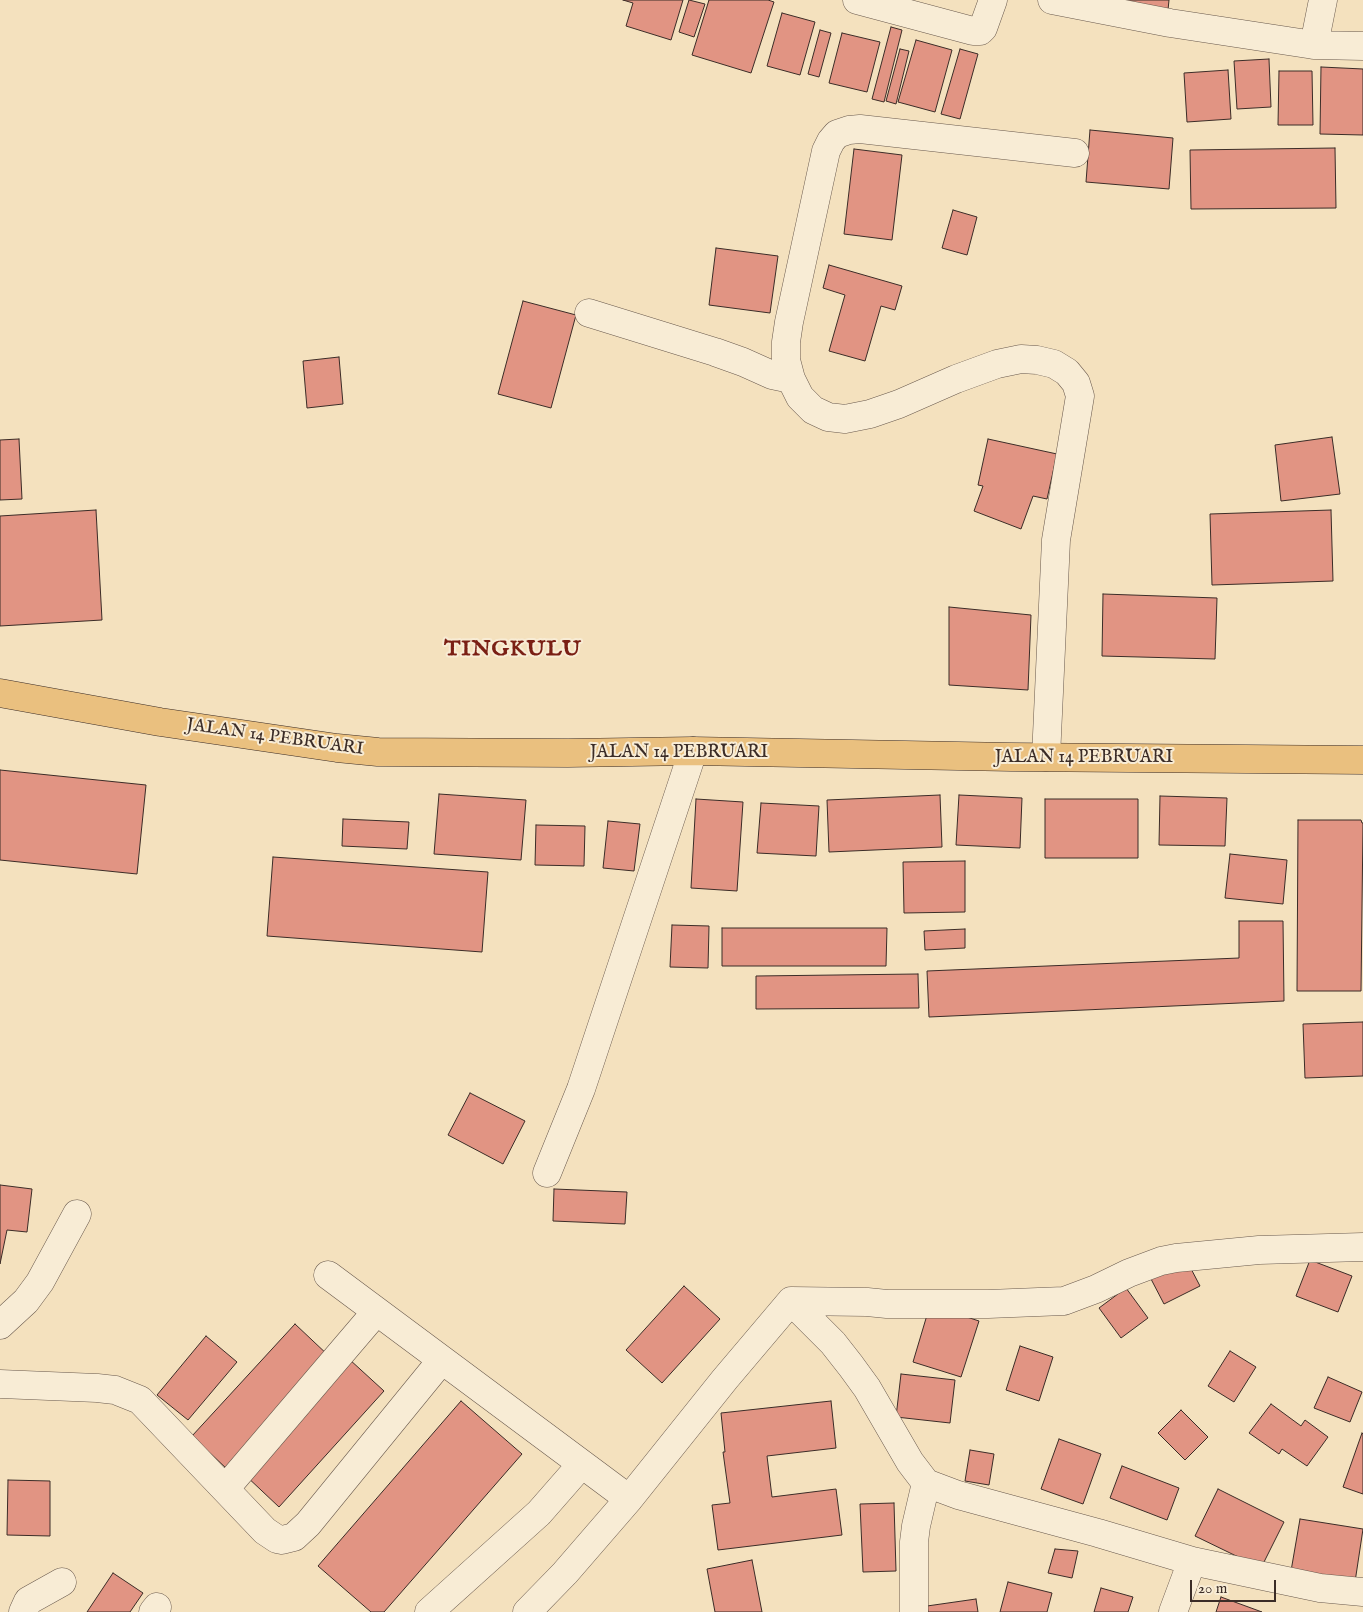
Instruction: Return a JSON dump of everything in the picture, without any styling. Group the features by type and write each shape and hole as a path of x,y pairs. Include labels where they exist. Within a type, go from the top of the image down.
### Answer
{"main road":[{"name":"JALAN 14 PEBRUARI","path":"0,693 160,722 337,748 378,752 568,753 693,751 1363,760"}],"street":[{"path":"857,0 973,31 980,31 984,28 993,0"},
{"path":"1052,0 1170,22 1314,45 1363,46"},
{"path":"1314,45 1323,0"},
{"path":"1046,757 1056,540 1080,396 1076,383 1066,372 1054,364 1021,359 997,364 870,414 845,419 828,417 813,410 800,397 791,379 786,360 789,322 826,151 837,134 860,129 1075,153"},
{"path":"589,313 715,352 772,375 791,379"},
{"path":"547,1173 581,1089 693,751"},
{"path":"0,1324 26,1301 40,1282 77,1214"},
{"path":"527,1612 565,1573 629,1500 725,1379 791,1302 988,1304 1064,1302 1129,1273 1161,1261 1176,1258 1259,1250 1363,1247"},
{"path":"328,1275 629,1500"},
{"path":"791,1302 833,1343 851,1366 867,1388 910,1462 926,1483 958,1494 1192,1561 1320,1588 1363,1592"},
{"path":"224,1489 376,1312"},
{"path":"0,1384 98,1388 127,1393 140,1400 271,1536 282,1540 294,1537 308,1524 441,1361"},
{"path":"429,1612 539,1513 581,1465"},
{"path":"914,1612 914,1542 926,1483"},
{"path":"1173,1612 1192,1561"},
{"path":"23,1612 28,1601 62,1582"}],"building":[{"path":"623,0 683,0 671,40 626,26 633,3"},
{"path":"689,0 705,4 694,37 679,32"},
{"path":"709,0 768,0 774,2 751,73 692,55"},
{"path":"1128,0 1169,0 1168,10 1127,3"},
{"path":"782,13 815,22 800,75 767,66"},
{"path":"891,27 902,30 884,102 872,99"},
{"path":"820,30 831,33 819,77 808,74"},
{"path":"842,33 880,42 867,92 829,83"},
{"path":"916,40 952,50 935,112 898,102"},
{"path":"900,49 909,51 896,104 886,101"},
{"path":"960,49 978,54 960,119 941,114"},
{"path":"1269,59 1271,107 1237,109 1234,61"},
{"path":"1321,67 1363,69 1363,135 1320,134"},
{"path":"1228,70 1231,119 1187,122 1184,73"},
{"path":"1279,71 1312,71 1313,125 1278,125"},
{"path":"1090,130 1173,138 1169,189 1086,182"},
{"path":"1335,148 1336,208 1191,209 1190,150"},
{"path":"854,149 902,155 892,240 844,234"},
{"path":"953,210 977,217 967,255 942,248"},
{"path":"716,248 778,256 770,313 709,305"},
{"path":"829,265 902,286 895,310 881,306 865,361 829,351 845,295 823,288"},
{"path":"523,301 576,315 551,408 498,394"},
{"path":"339,357 343,404 307,408 303,361"},
{"path":"1332,437 1340,494 1281,501 1275,445"},
{"path":"19,439 22,499 0,500 0,440"},
{"path":"988,439 1057,454 1047,499 1033,496 1021,529 974,511 983,486 978,485"},
{"path":"96,510 102,620 0,626 0,516"},
{"path":"1331,510 1333,581 1212,585 1210,514"},
{"path":"1103,594 1217,598 1215,659 1102,656"},
{"path":"949,607 1031,615 1028,690 949,685"},
{"path":"0,770 146,785 137,874 0,860"},
{"path":"439,794 526,800 521,860 434,854"},
{"path":"940,795 942,847 829,852 827,800"},
{"path":"959,795 1022,798 1020,848 956,845"},
{"path":"1160,796 1227,798 1225,846 1159,845"},
{"path":"696,799 743,802 737,891 691,888"},
{"path":"1045,799 1138,799 1138,858 1045,858"},
{"path":"761,803 819,806 816,856 757,853"},
{"path":"343,819 409,822 407,849 342,846"},
{"path":"1298,820 1361,820 1363,823 1361,991 1297,991"},
{"path":"608,821 640,824 634,871 603,868"},
{"path":"536,825 585,826 584,866 535,865"},
{"path":"1230,854 1287,860 1283,904 1225,898"},
{"path":"273,857 488,872 482,952 267,936"},
{"path":"965,861 965,912 904,913 903,862"},
{"path":"1239,921 1283,921 1284,1001 929,1017 927,971 1239,958"},
{"path":"672,925 709,926 708,968 670,967"},
{"path":"722,928 887,928 886,966 722,966"},
{"path":"965,929 965,948 925,950 924,931"},
{"path":"918,974 919,1008 756,1009 756,976"},
{"path":"1363,1022 1363,1076 1305,1078 1303,1024"},
{"path":"470,1093 525,1121 503,1164 448,1135"},
{"path":"0,1185 32,1189 27,1232 7,1230 0,1264"},
{"path":"554,1189 627,1192 625,1224 553,1221"},
{"path":"1310,1260 1352,1276 1338,1312 1296,1296"},
{"path":"1187,1261 1200,1286 1164,1304 1151,1279"},
{"path":"684,1286 720,1319 662,1383 626,1350"},
{"path":"1126,1288 1148,1318 1121,1338 1099,1308"},
{"path":"930,1305 979,1321 961,1377 913,1362"},
{"path":"295,1324 330,1357 227,1469 192,1436"},
{"path":"206,1336 237,1362 188,1420 157,1395"},
{"path":"1020,1346 1053,1357 1039,1401 1006,1390"},
{"path":"1230,1351 1256,1367 1234,1402 1208,1386"},
{"path":"349,1359 384,1391 279,1507 244,1474"},
{"path":"901,1374 955,1380 950,1423 896,1417"},
{"path":"1328,1377 1362,1392 1350,1422 1314,1408"},
{"path":"461,1401 522,1454 384,1612 371,1612 318,1566"},
{"path":"831,1401 836,1448 767,1456 772,1497 836,1489 842,1535 718,1550 712,1505 730,1503 723,1452 725,1452 721,1413"},
{"path":"1271,1404 1301,1426 1305,1420 1328,1437 1307,1466 1282,1449 1279,1454 1249,1433"},
{"path":"1181,1410 1208,1437 1185,1460 1158,1433"},
{"path":"1363,1434 1363,1494 1343,1487"},
{"path":"1059,1439 1101,1454 1083,1504 1041,1489"},
{"path":"970,1450 994,1454 989,1485 965,1481"},
{"path":"1122,1466 1179,1488 1167,1520 1110,1498"},
{"path":"8,1480 50,1481 50,1536 7,1535"},
{"path":"1218,1489 1284,1522 1261,1568 1195,1536"},
{"path":"894,1503 896,1571 863,1572 860,1504"},
{"path":"1300,1519 1363,1529 1355,1582 1291,1571"},
{"path":"1055,1549 1078,1551 1072,1578 1048,1573"},
{"path":"752,1560 762,1612 715,1612 707,1569"},
{"path":"113,1573 143,1593 130,1612 87,1612"},
{"path":"1008,1582 1052,1593 1047,1612 1000,1612"},
{"path":"1101,1588 1133,1597 1128,1612 1094,1612"},
{"path":"1221,1597 1262,1612 1216,1612"},
{"path":"976,1599 978,1612 928,1612 927,1606"}],"district":[{"name":"TINGKULU","path":"513,650"}]}
